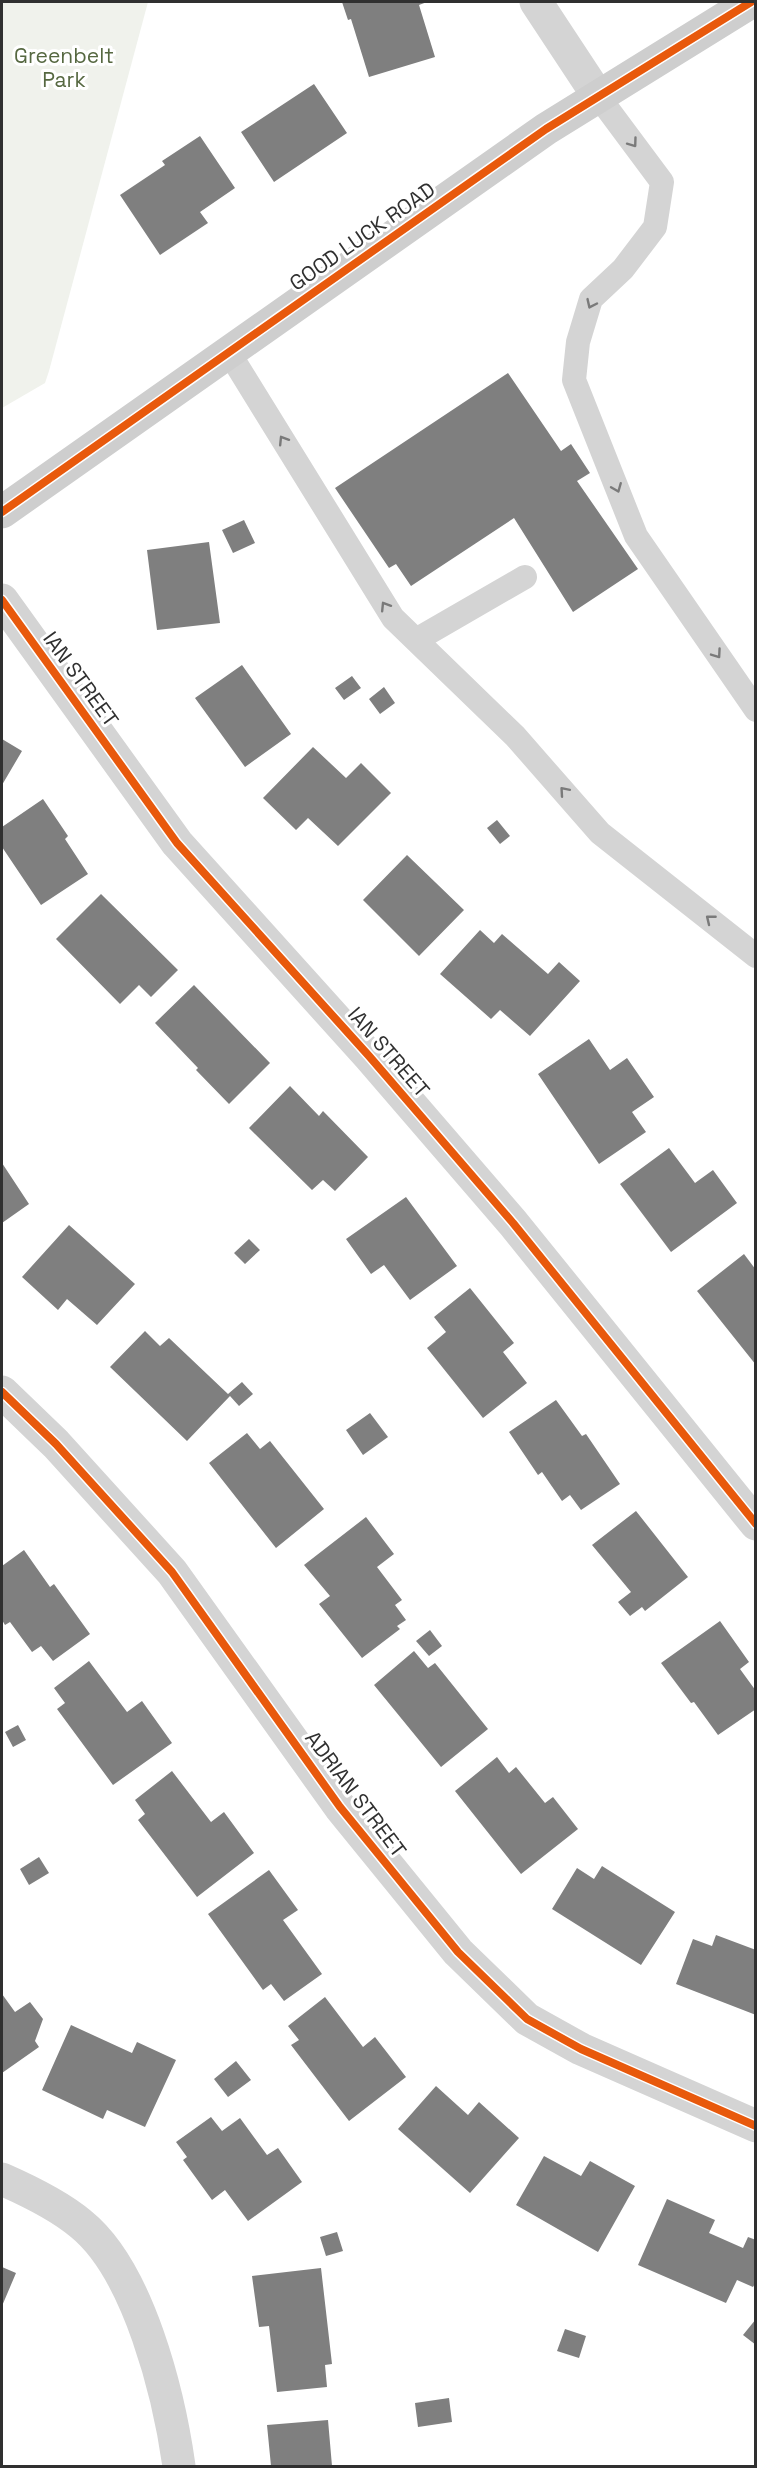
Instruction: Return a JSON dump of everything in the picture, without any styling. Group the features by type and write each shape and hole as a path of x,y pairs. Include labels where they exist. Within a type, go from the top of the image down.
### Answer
{"main road":[{"name":"GOOD LUCK ROAD","path":"2,512 546,129 751,2"}],"street":[{"path":"536,2 598,96"},
{"name":"IAN STREET","path":"2,600 177,843 369,1056 513,1223 756,1524"},
{"name":"ADRIAN STREET","path":"2,1392 56,1444 172,1572 340,1807 467,1961 527,2019 581,2049 756,2126"},
{"path":"2,2179 82,2224 102,2244 121,2274 145,2328 165,2388 179,2466"}],"lane":[{"path":"598,96 662,182 655,227 623,269 591,299 578,342 574,380 636,536 756,710"},
{"path":"228,351 393,618 515,736 600,833 756,956"},
{"path":"416,640 525,577"}],"green space":[{"name":"Greenbelt Park","path":"2,2 148,2 45,383 2,408"}],"building":[{"path":"342,2 427,2 419,5 435,57 369,77 351,19 348,20"},
{"path":"314,84 347,133 274,182 241,132"},
{"path":"200,136 235,188 200,212 208,223 160,255 120,195 165,165 162,161"},
{"path":"508,373 561,451 571,444 590,473 577,481 638,569 573,612 514,518 411,586 396,564 389,568 335,488"},
{"path":"244,520 255,543 233,553 222,530"},
{"path":"209,542 220,623 157,630 147,550"},
{"path":"242,665 291,734 245,767 195,698"},
{"path":"352,676 361,688 344,700 335,688"},
{"path":"384,687 395,703 380,714 369,699"},
{"path":"2,739 22,751 2,785"},
{"path":"313,747 346,778 361,763 391,793 338,846 308,818 296,830 263,798"},
{"path":"43,799 68,836 65,839 88,874 41,905 2,847 2,827"},
{"path":"497,820 510,836 500,844 487,828"},
{"path":"407,855 464,910 419,956 363,900"},
{"path":"101,894 178,970 151,997 139,985 120,1004 56,939"},
{"path":"480,930 494,943 502,934 548,974 559,962 580,981 530,1036 500,1010 491,1019 440,974"},
{"path":"194,985 270,1063 229,1104 155,1023"},
{"path":"589,1039 610,1070 627,1058 654,1097 632,1112 646,1132 599,1164 538,1074"},
{"path":"290,1086 319,1116 323,1111 368,1157 335,1191 323,1180 312,1190 249,1128"},
{"path":"669,1148 695,1183 713,1170 737,1203 671,1252 620,1184"},
{"path":"2,1163 29,1204 2,1223"},
{"path":"406,1197 457,1266 410,1300 384,1265 371,1274 346,1239"},
{"path":"69,1225 135,1284 97,1325 67,1299 58,1310 22,1277"},
{"path":"249,1239 260,1250 245,1264 234,1253"},
{"path":"744,1254 756,1270 756,1365 697,1291"},
{"path":"470,1288 514,1343 503,1352 527,1383 483,1418 427,1348 446,1332 434,1317"},
{"path":"145,1331 160,1346 169,1338 228,1394 242,1382 253,1394 239,1406 230,1396 187,1441 110,1367"},
{"path":"556,1400 582,1436 586,1434 620,1484 581,1510 570,1495 562,1501 542,1472 538,1475 509,1432"},
{"path":"370,1413 388,1437 363,1455 346,1430"},
{"path":"247,1433 260,1449 270,1441 324,1509 276,1548 209,1463"},
{"path":"636,1511 688,1577 645,1611 642,1607 630,1616 618,1602 631,1592 592,1545"},
{"path":"366,1517 394,1554 377,1567 402,1600 395,1605 406,1620 397,1626 400,1629 362,1658 319,1604 330,1596 304,1565"},
{"path":"24,1550 50,1587 54,1584 90,1634 53,1661 41,1646 32,1652 10,1622 5,1625 2,1620 2,1566"},
{"path":"720,1621 749,1662 740,1669 756,1691 756,1709 718,1735 661,1663"},
{"path":"430,1630 442,1646 429,1656 416,1641"},
{"path":"414,1651 428,1668 435,1663 488,1729 441,1767 374,1685"},
{"path":"89,1661 127,1712 142,1701 172,1743 113,1785 57,1709 65,1703 54,1688"},
{"path":"18,1725 26,1740 13,1747 5,1732"},
{"path":"497,1757 509,1773 516,1767 545,1803 553,1797 578,1829 521,1874 455,1791"},
{"path":"172,1771 211,1822 224,1812 254,1853 197,1897 138,1820 145,1814 135,1800"},
{"path":"39,1857 49,1873 29,1885 20,1869"},
{"path":"602,1866 675,1912 641,1965 552,1909 577,1868 594,1879"},
{"path":"269,1870 298,1910 283,1920 322,1974 284,2001 271,1984 263,1990 208,1914"},
{"path":"716,1935 756,1950 756,2015 676,1984 693,1939 712,1946"},
{"path":"2,1994 15,2012 30,2002 43,2019 35,2041 39,2047 2,2073"},
{"path":"325,1997 363,2047 375,2037 406,2077 349,2121 291,2045 299,2040 288,2026"},
{"path":"71,2025 132,2053 137,2042 176,2060 145,2127 107,2110 103,2119 42,2090"},
{"path":"236,2061 251,2080 228,2097 214,2079"},
{"path":"436,2086 468,2115 479,2102 519,2138 470,2193 398,2129"},
{"path":"211,2117 222,2131 240,2118 267,2155 278,2148 302,2182 248,2221 225,2190 212,2200 183,2160 187,2157 176,2142"},
{"path":"544,2156 581,2176 590,2161 635,2186 598,2252 516,2205"},
{"path":"667,2199 715,2220 709,2233 743,2248 748,2237 756,2240 756,2282 753,2287 737,2280 726,2303 638,2265"},
{"path":"337,2232 343,2251 326,2256 320,2237"},
{"path":"2,2267 16,2273 2,2306"},
{"path":"321,2268 332,2364 325,2365 327,2387 277,2392 269,2326 259,2327 252,2276"},
{"path":"756,2319 756,2345 743,2335"},
{"path":"565,2329 586,2336 579,2358 557,2351"},
{"path":"449,2398 452,2422 418,2427 415,2403"},
{"path":"328,2420 332,2466 271,2466 267,2425"}],"cycle path":[{"path":"2,512 546,129 751,2"},
{"path":"2,600 177,843 369,1056 513,1223 756,1524"},
{"path":"2,1392 56,1444 172,1572 340,1807 458,1952 527,2019 581,2049 756,2126"}]}
